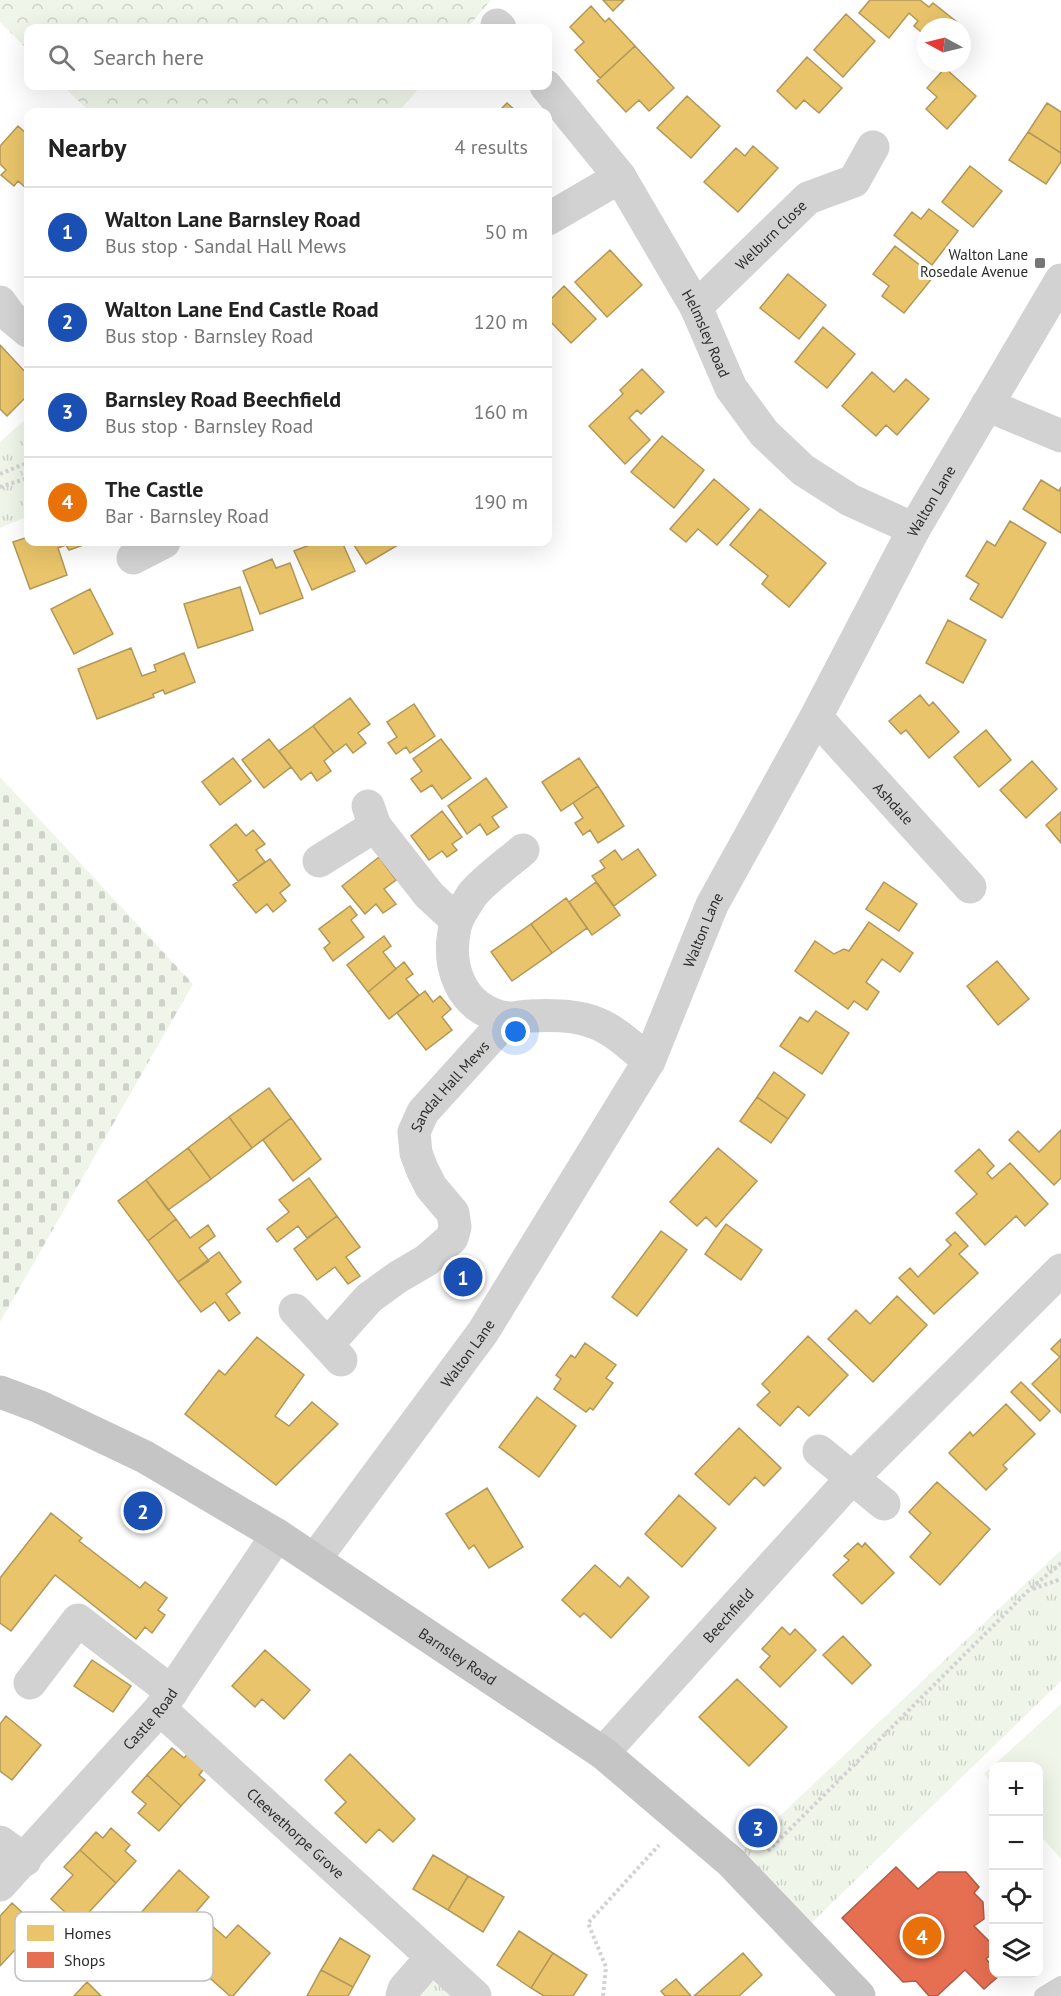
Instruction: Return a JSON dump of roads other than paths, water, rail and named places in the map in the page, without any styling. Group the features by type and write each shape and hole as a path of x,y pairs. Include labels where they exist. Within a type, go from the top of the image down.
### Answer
{"main road":[{"name":"Barnsley Road","path":"0,1392 40,1407 145,1457 277,1535 603,1753 744,1875 859,1996"}],"street":[{"name":"Helmsley Road","path":"549,90 620,177 696,308 731,388 764,433 803,470 850,500 914,530"},
{"name":"Welburn Close","path":"696,308 808,198 854,181 873,147"},
{"path":"552,217 620,177"},
{"name":"Walton Lane","path":"315,1559 483,1332 649,1060 712,905 816,717 914,530 1061,280"},
{"path":"0,302 10,316 24,328"},
{"path":"987,405 1061,436"},
{"path":"133,558 156,546"},
{"name":"Ashdale","path":"816,717 970,887"},
{"path":"319,861 372,816 429,895 457,921"},
{"path":"523,850 474,893 457,921 453,941 453,965 459,985 471,1001 487,1012 508,1018 549,1016 593,1021 612,1032 649,1060"},
{"name":"Sandal Hall Mews","path":"295,1310 334,1353 369,1298 427,1260 452,1238 453,1213 431,1187 422,1169 416,1153 414,1132 423,1112 508,1018"},
{"name":"Beechfield","path":"603,1753 852,1478 1061,1270"},
{"path":"819,1451 884,1504"},
{"name":"Castle Road","path":"0,1886 13,1851 166,1700 277,1535"},
{"name":"Cleevethorpe Grove","path":"30,1683 78,1620 166,1700 475,1996"},
{"path":"402,1996 404,1989 432,1957"}],"lane":[{"path":"1043,1996 1061,1985"}],"place":[{"name":"Walton Lane Rosedale Avenue","path":"1040,263"},
{"name":"Walton Lane Barnsley Road","path":"463,1277"},
{"name":"Walton Lane End Castle Road","path":"143,1511"},
{"name":"Barnsley Road Beechfield","path":"758,1828"},
{"name":"The Castle","path":"922,1936"}]}
